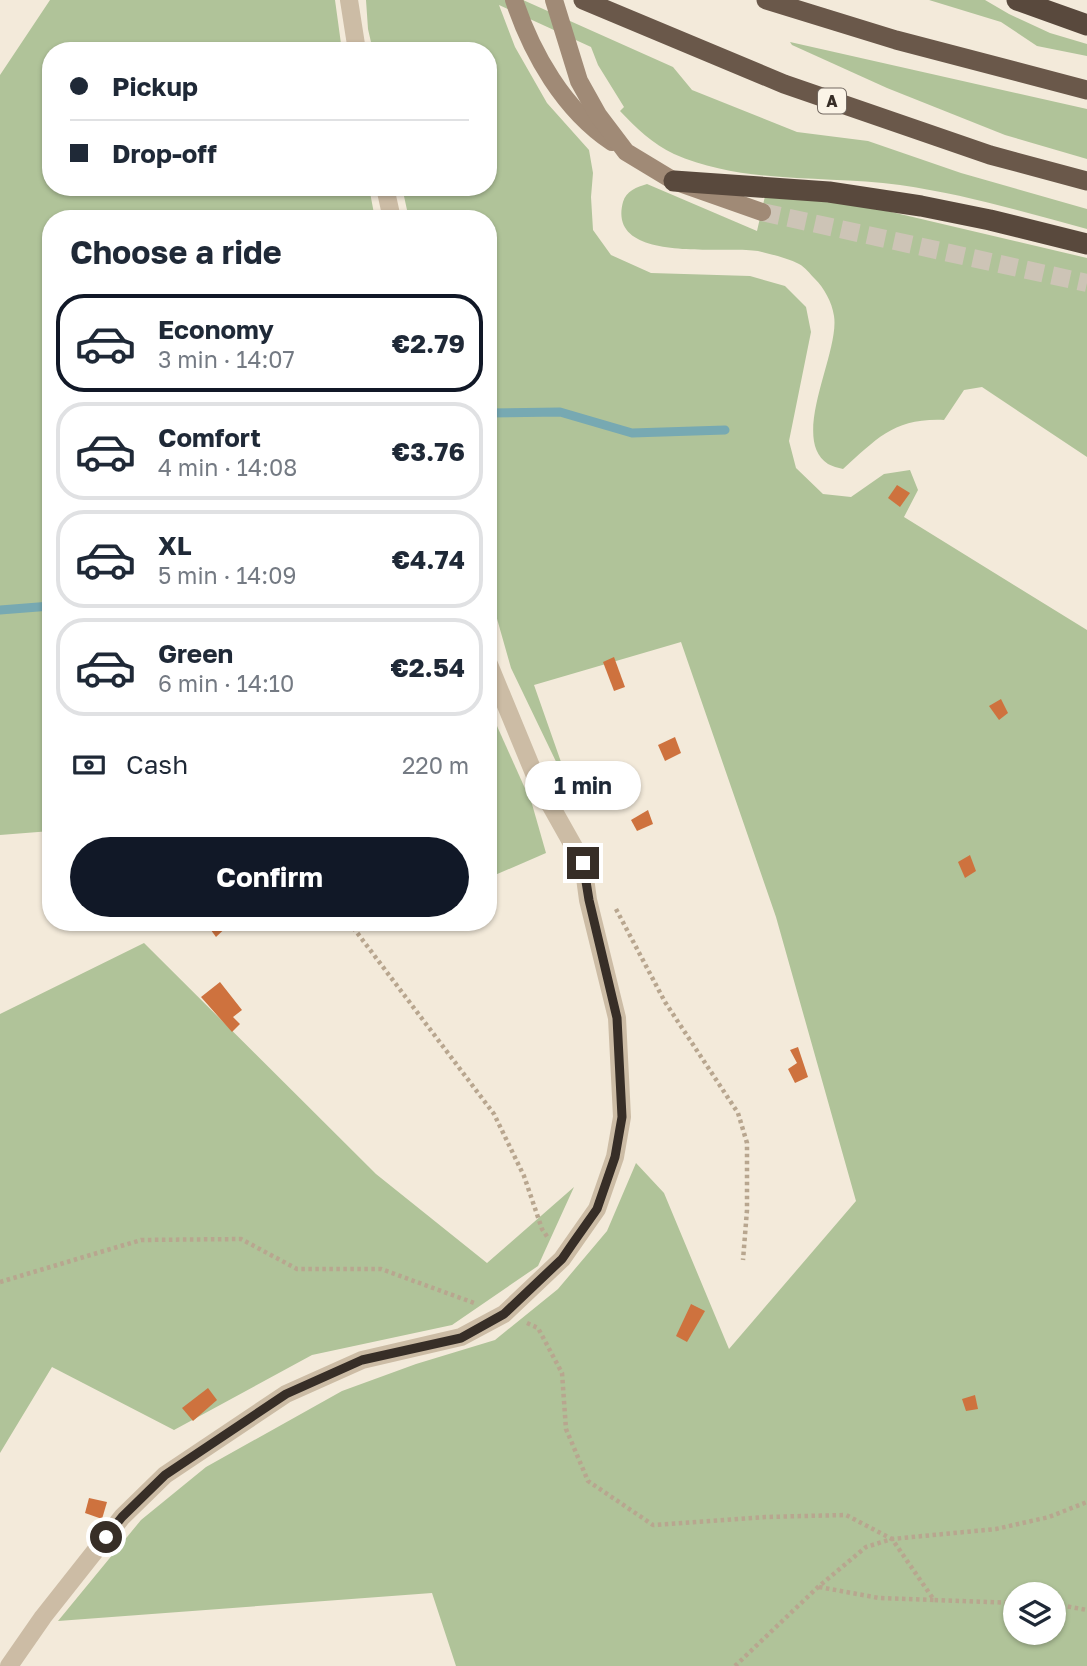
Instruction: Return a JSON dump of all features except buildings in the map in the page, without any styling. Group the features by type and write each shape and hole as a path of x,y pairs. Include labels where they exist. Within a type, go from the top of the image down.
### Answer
{"highway":[{"name":"A","path":"583,0 785,84 990,155 1087,181"},
{"path":"766,0 896,40 1087,90"},
{"path":"1017,0 1087,25"},
{"path":"674,181 829,192 921,206 1087,244"}],"main road":[{"path":"554,0 579,81 598,115 626,152"},
{"path":"516,7 541,60 576,112 597,132 674,181 762,212"}],"street":[{"path":"349,0 356,42"},
{"path":"9,1666 43,1617 122,1517 165,1475 286,1394 362,1360 461,1338 504,1314 562,1259 597,1209 615,1157 622,1117 617,1018 583,863 538,783 497,684"}],"path":[{"path":"608,898 665,1002 738,1113 747,1143 747,1210 743,1260"},
{"path":"356,931 494,1114 524,1176 542,1228 562,1259"},
{"path":"0,1282 141,1240 241,1239 297,1269 381,1269 538,1328 562,1373 566,1429 588,1481 653,1525 765,1517 846,1515 892,1539 934,1600"},
{"path":"735,1666 818,1587 866,1547 892,1539 996,1529 1049,1517 1087,1502"},
{"path":"818,1587 879,1598 1003,1603"},
{"path":"1066,1606 1087,1610"}],"green space":[{"path":"50,0 335,0 341,42 42,42 42,196 371,196 373,210 42,210 42,832 0,835 0,75"},
{"path":"366,0 523,0 673,67 692,90 797,132 868,141 961,173 1087,209 1087,229 994,204 924,189 872,182 757,175 701,164 659,145 620,111 624,107 598,65 591,47 499,5 515,47 547,103 589,150 593,173 593,230 611,255 651,273 750,276 785,286 806,307 811,332 789,441 796,468 823,494 851,497 884,474 910,470 918,490 904,517 1087,630 1087,1666 456,1666 432,1593 58,1621 141,1520 206,1467 342,1391 416,1364 495,1340 558,1289 607,1231 636,1163 664,1193 729,1349 856,1201 776,917 681,642 534,685 574,799 511,668 497,619 497,210 407,210 404,196 497,196 497,42 371,42"},
{"path":"929,0 985,0 1050,33 1087,44 1087,56 1037,46 1001,22"},
{"path":"790,42 1087,109 1087,159 1005,135 887,88"},
{"path":"768,183 1087,258 1087,457 982,387 964,390 944,420 912,422 899,426 877,439 843,469 828,464 817,452 813,436 814,416 834,332 834,316 818,283 801,265 784,258 758,251 672,248 650,244 632,235 623,222 624,198 632,190 647,184 757,231"},
{"path":"497,726 532,804 546,853 497,874"},
{"path":"144,943 376,1174 487,1263 574,1187 538,1266 452,1325 312,1355 174,1430 52,1367 0,1453 0,1014"}],"waterway":[{"path":"497,413 560,412 632,433 725,430"},
{"path":"0,610 42,607"}],"tunnel":[{"path":"762,212 1087,283"}],"route":[{"path":"106,1537 122,1517 165,1475 286,1394 362,1360 461,1338 504,1314 562,1259 597,1209 615,1157 622,1117 617,1018 583,863"}]}
